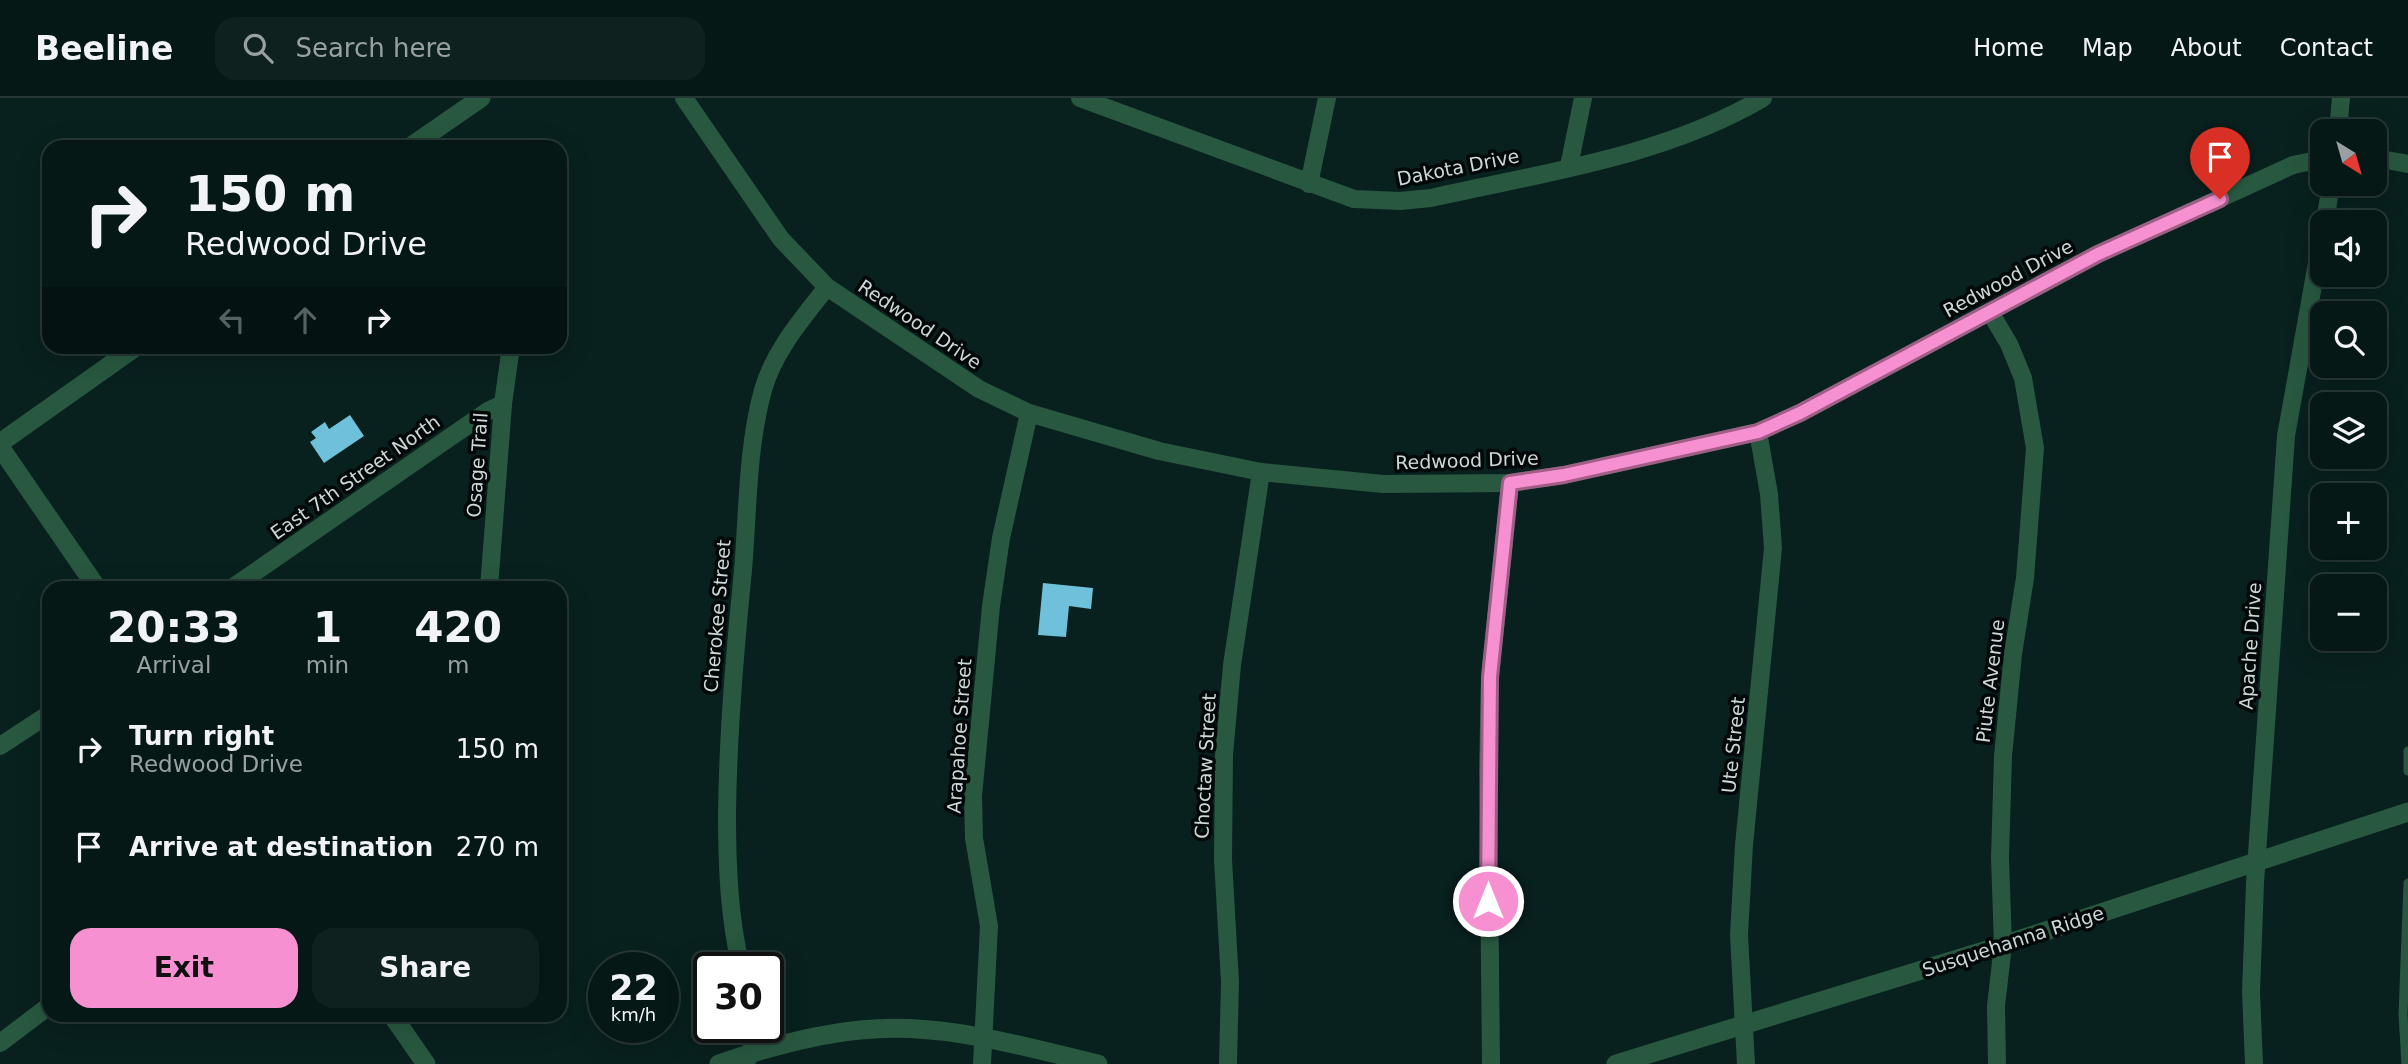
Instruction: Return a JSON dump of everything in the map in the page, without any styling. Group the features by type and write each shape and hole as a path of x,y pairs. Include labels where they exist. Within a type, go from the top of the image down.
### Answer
{"street":[{"path":"423,140 481,98"},
{"name":"Redwood Drive","path":"684,98 781,239 827,287 979,388 1029,413 1159,452 1261,472 1383,484 1510,483 1564,475 1758,432 1800,413 2098,254 2293,165 2310,161"},
{"name":"Dakota Drive","path":"1080,98 1354,199 1400,201 1431,198 1660,144 1740,112 1763,98"},
{"path":"1309,184 1327,98"},
{"path":"1569,166 1583,98"},
{"path":"2339,119 2341,98"},
{"path":"2387,160 2408,164"},
{"name":"Cherokee Street","path":"738,952 727,865 728,753 753,441 763,389 774,363 784,344 827,287"},
{"name":"Apache Drive","path":"2254,1064 2251,992 2256,862 2286,436 2313,287"},
{"name":"Piute Avenue","path":"1990,312 2009,344 2023,378 2035,448 2025,578 2013,654 2003,756 2000,858 2003,945 1996,1006 1997,1064"},
{"path":"92,581 0,445 126,354"},
{"name":"Osage Trail","path":"490,581 503,404 510,354"},
{"name":"East 7th Street North","path":"242,581 488,411 503,404"},
{"name":"Arapahoe Street","path":"982,1064 989,926 974,838 973,796 990,606 1001,538 1029,413"},
{"name":"Ute Street","path":"1746,1064 1739,935 1744,845 1773,548 1769,494 1758,432"},
{"name":"Choctaw Street","path":"1228,1064 1230,982 1223,860 1224,755 1232,665 1261,472"},
{"path":"1491,1064 1488,784 1490,677 1510,483"},
{"path":"0,746 42,719"},
{"name":"Susquehanna Ridge","path":"1616,1064 2003,945 2408,812"},
{"path":"0,1043 42,1011"},
{"path":"397,1022 426,1064"},
{"path":"719,1064 748,1059 803,1038 862,1029 922,1029 985,1038 1098,1064"}],"lane":[{"path":"2408,751 2408,771"},
{"path":"2406,1064 2403,1015 2408,883"}],"building":[{"path":"350,415 364,436 324,463 310,442 316,438 311,432 325,422 329,429"},
{"path":"1043,583 1093,588 1091,609 1069,606 1066,637 1038,635"}],"route":[{"path":"1488,901 1490,677 1510,483 1564,475 1758,432 1800,413 2098,254 2220,199"}]}
